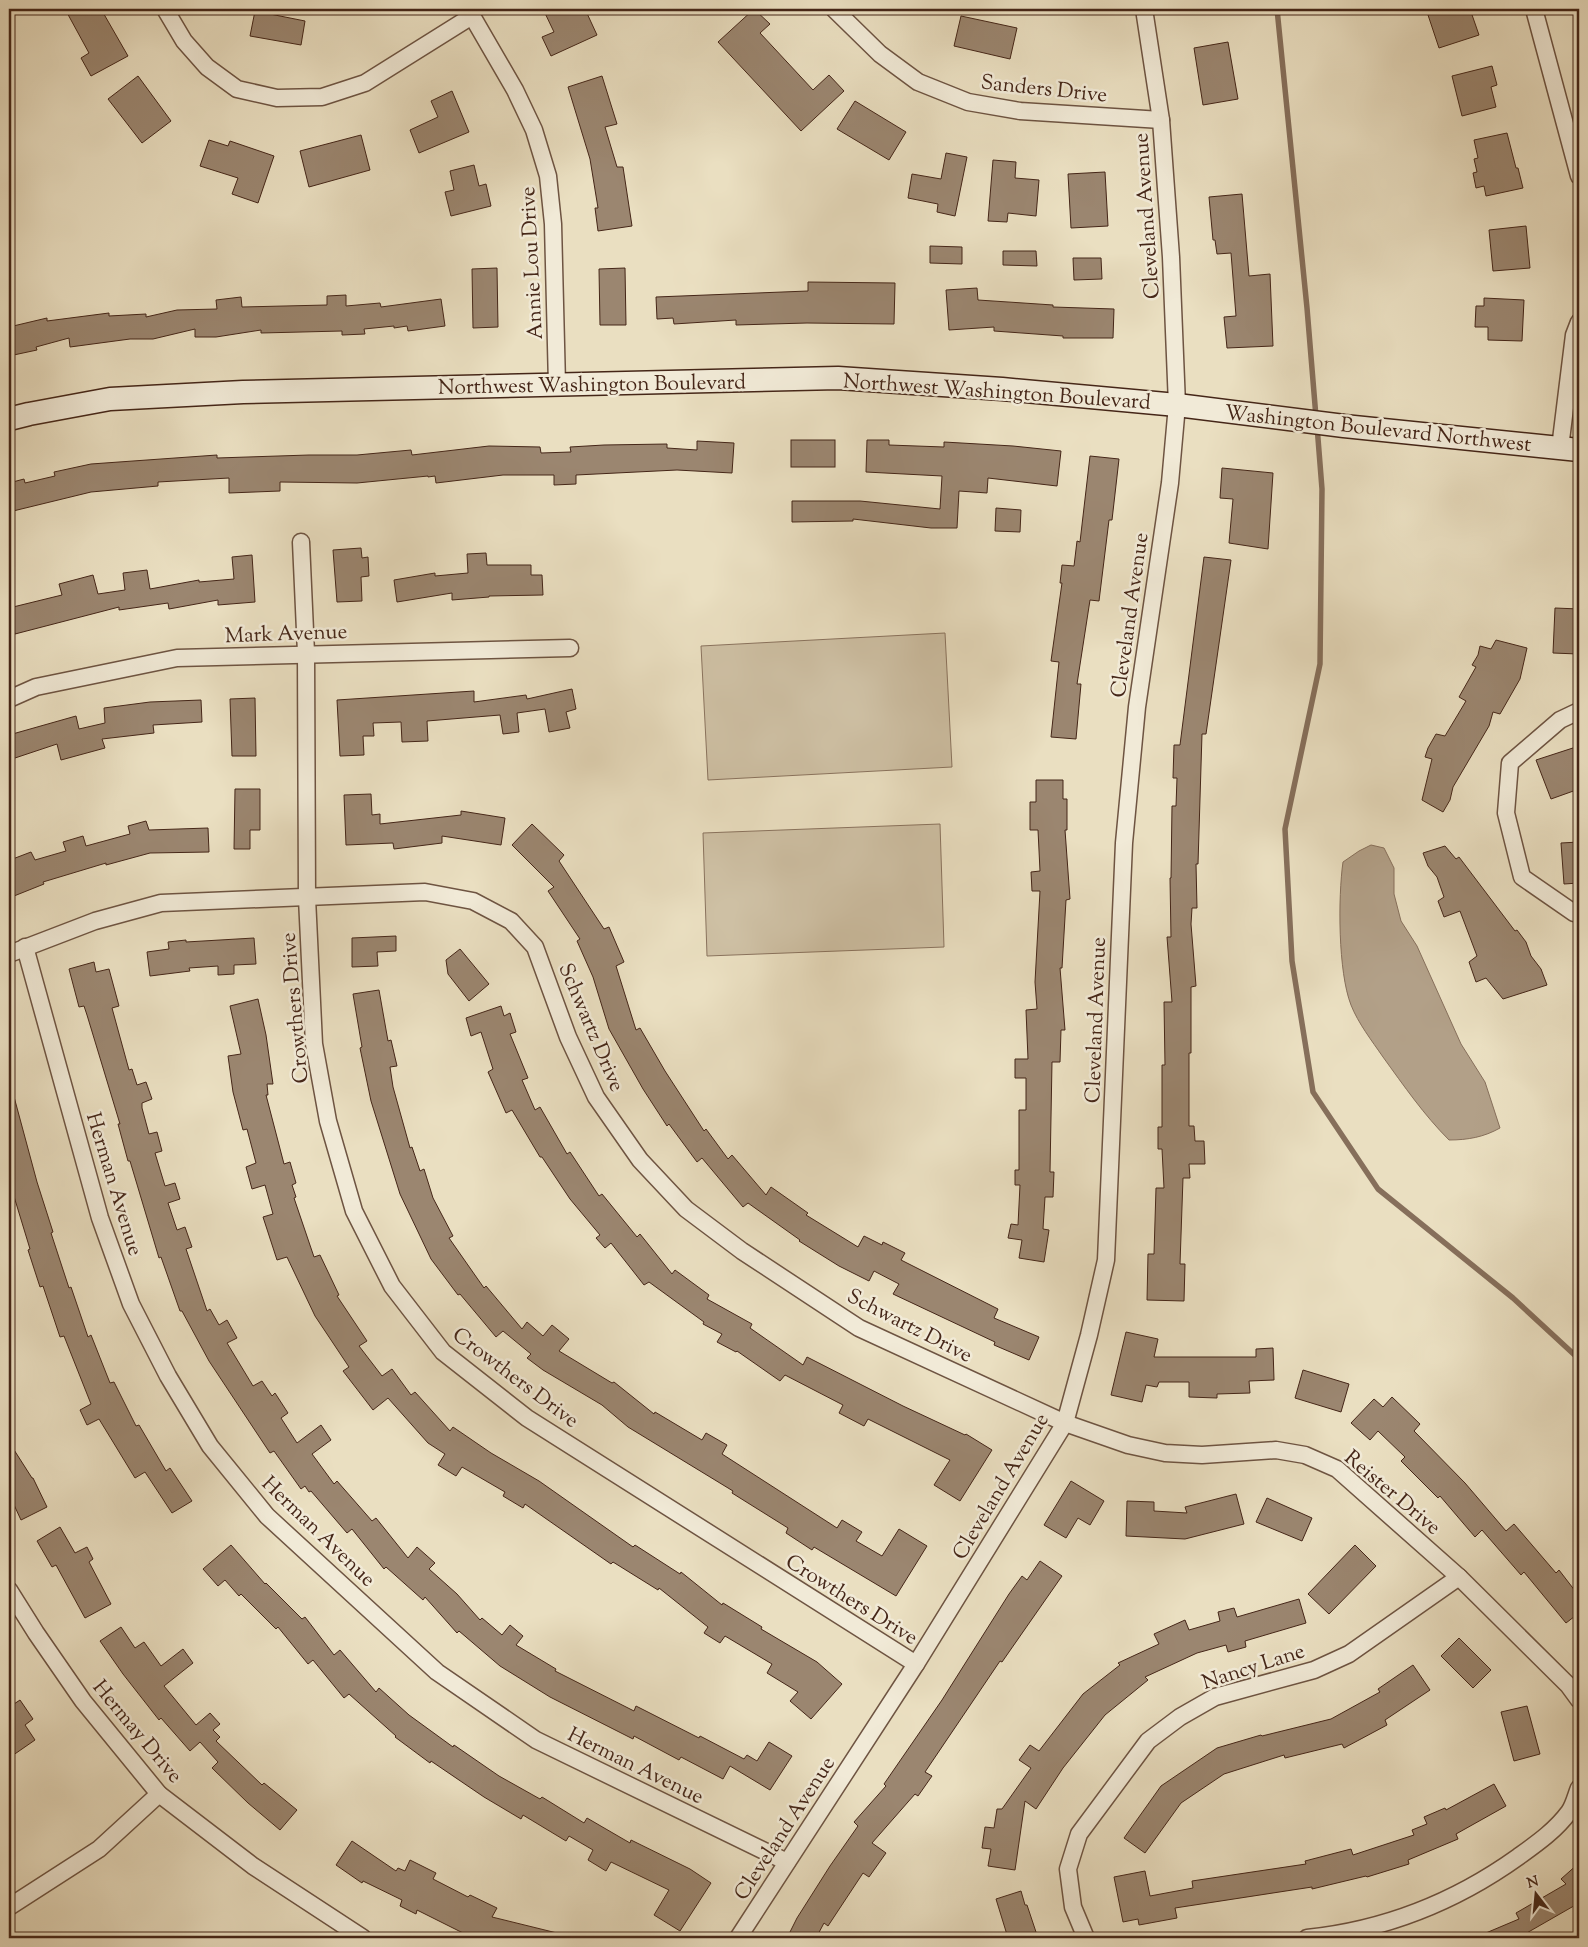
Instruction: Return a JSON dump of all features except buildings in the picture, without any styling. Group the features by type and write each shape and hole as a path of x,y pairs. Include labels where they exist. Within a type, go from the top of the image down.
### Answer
{"main road":[{"name":"Northwest Washington Boulevard","path":"9,419 110,399 243,392 838,378 1002,389 1177,405"},
{"name":"Washington Boulevard Northwest","path":"1177,405 1344,426 1570,449"}],"street":[{"path":"165,9 184,41 207,67 237,89 277,98 322,98 365,83 470,12"},
{"name":"Sanders Drive","path":"834,9 880,54 918,82 968,102 1020,111 1161,120"},
{"name":"Cleveland Avenue","path":"738,1938 916,1664 1066,1423 1089,1336 1106,1260 1124,843 1137,707 1170,483 1177,405 1171,257 1161,120 1144,9"},
{"path":"1534,9 1579,176"},
{"name":"Annie Lou Drive","path":"470,12 515,90 534,130 548,176 553,224 557,385"},
{"path":"1570,449 1574,335 1579,322"},
{"name":"Crowthers Drive","path":"302,542 306,654 307,898 314,1044 328,1121 354,1210 392,1286 443,1352 527,1418 916,1664"},
{"name":"Mark Avenue","path":"9,699 36,687 177,658 570,648"},
{"path":"1579,711 1560,720 1510,763 1506,813 1522,876 1574,913 1579,914"},
{"name":"Schwartz Drive","path":"9,954 94,921 161,903 425,892 473,902 511,921 535,947 568,1037 596,1097 640,1160 686,1209 742,1251 859,1328 1066,1423"},
{"name":"Herman Avenue","path":"25,947 100,1218 131,1304 168,1376 210,1446 267,1516 437,1672 536,1740 787,1862"},
{"name":"Reister Drive","path":"1066,1423 1128,1445 1165,1453 1202,1455 1276,1450 1306,1455 1337,1469 1459,1577 1568,1685 1579,1700"},
{"name":"Nancy Lane","path":"1086,1938 1073,1906 1068,1869 1079,1834 1148,1741 1180,1716 1215,1697 1314,1670 1349,1654 1459,1577"},
{"name":"Hermay Drive","path":"9,1590 83,1701 159,1794 253,1866 363,1938"},
{"path":"1306,1938 1374,1926 1423,1911 1490,1876 1544,1838 1570,1811 1579,1788"},
{"path":"9,1907 99,1849 159,1794"}],"shaded area":[{"path":"945,633 952,767 708,780 701,646"},
{"path":"940,824 944,947 707,956 703,833"},
{"path":"1371,845 1384,848 1394,868 1394,894 1401,921 1417,946 1461,1044 1485,1082 1500,1128 1488,1134 1469,1139 1449,1140 1399,1079 1365,1032 1351,1005 1341,954 1341,877 1343,862"}],"waterway":[{"path":"1277,9 1316,417"},
{"path":"1317,426 1322,489 1320,664 1285,829 1292,961 1313,1092 1378,1189 1513,1298 1579,1359"}]}
